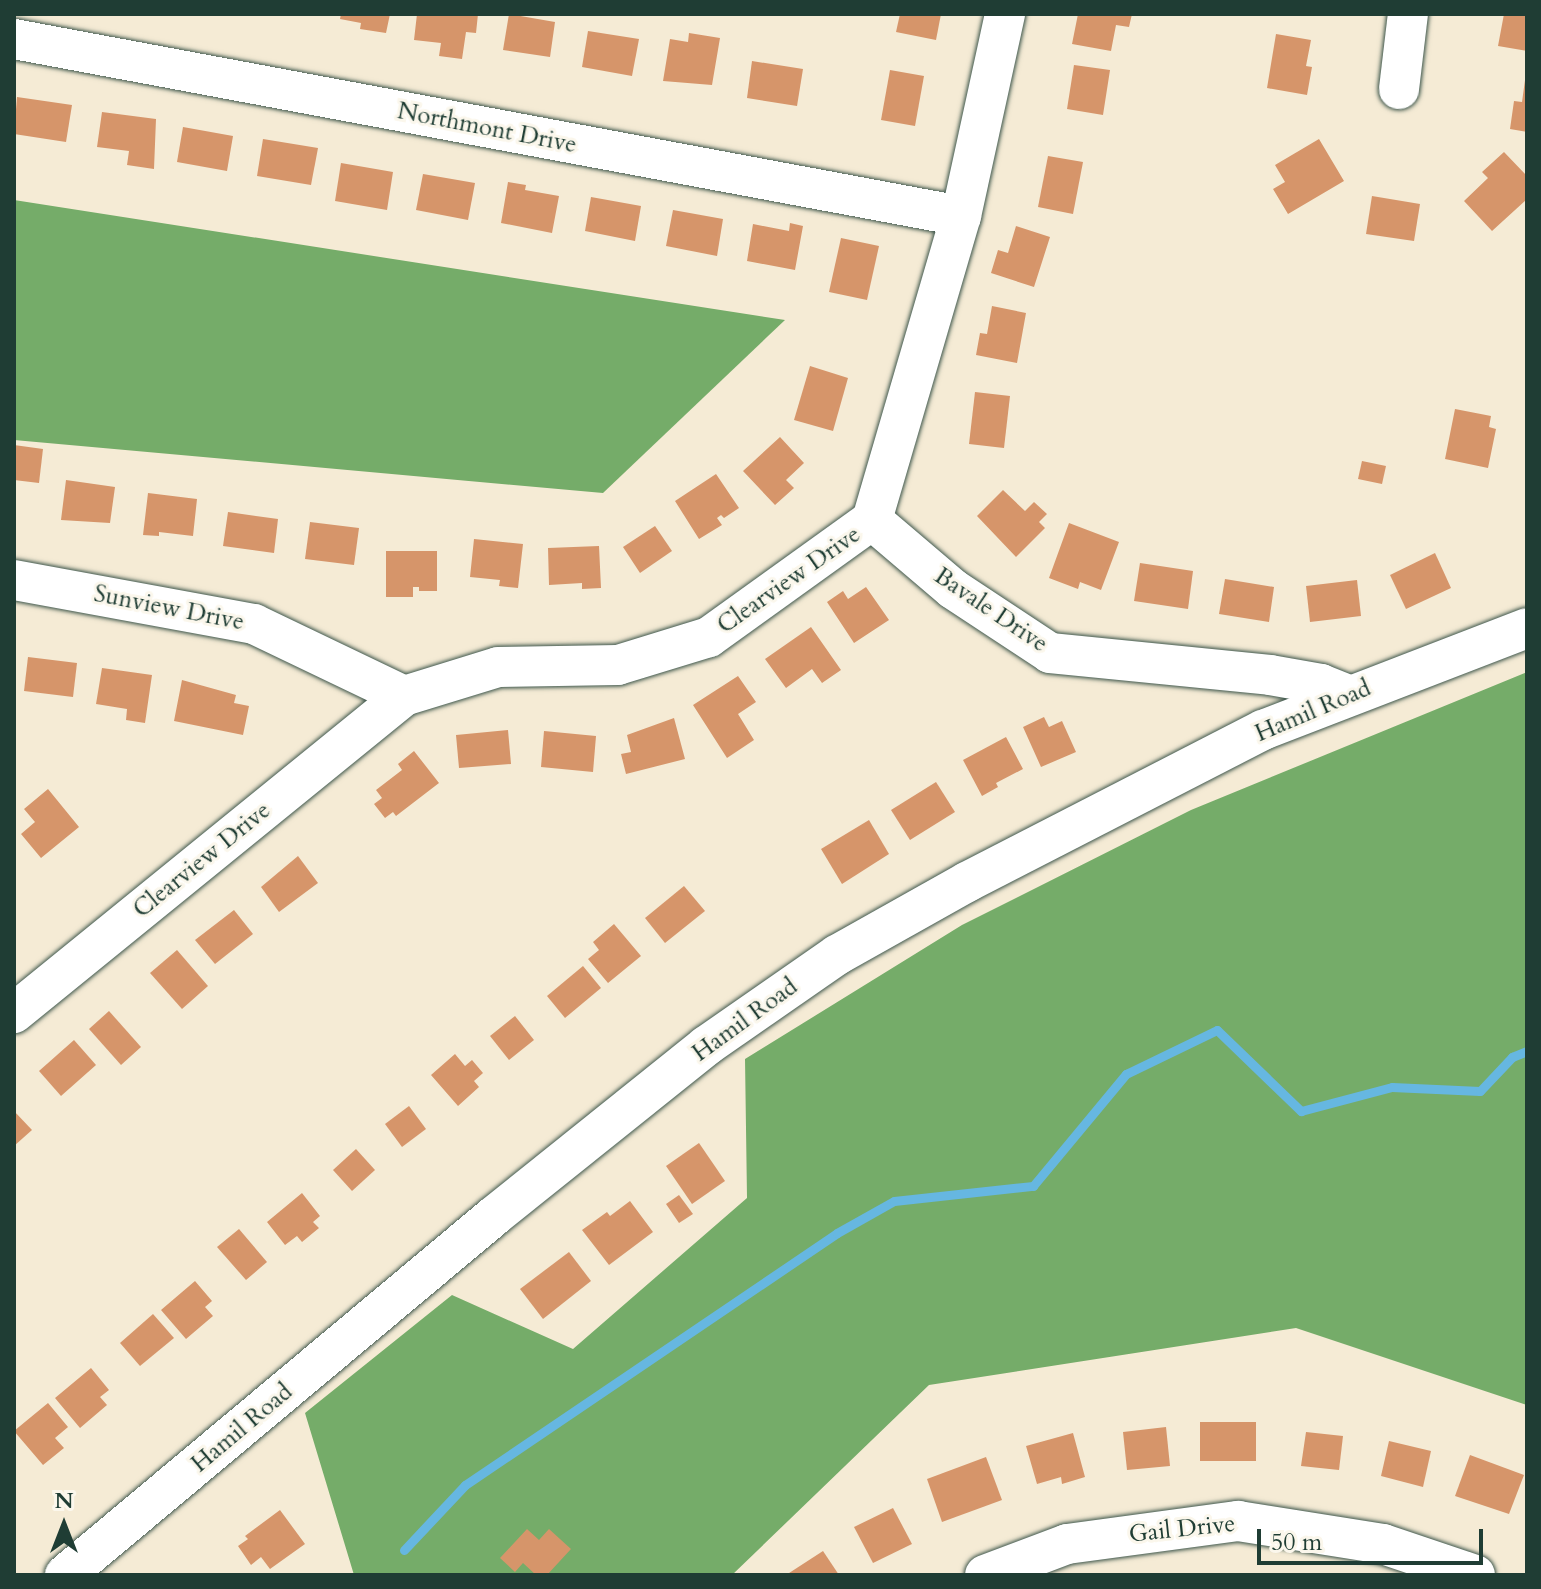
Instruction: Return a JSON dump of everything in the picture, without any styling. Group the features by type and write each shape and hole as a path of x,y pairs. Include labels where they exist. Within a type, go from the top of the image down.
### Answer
{"street":[{"name":"Clearview Drive","path":"14,1013 404,696 498,667 618,665 709,637 872,520 961,216 1005,14"},
{"path":"1399,89 1408,14"},
{"name":"Northmont Drive","path":"14,39 961,216"},
{"name":"Bavale Drive","path":"872,520 953,589 1050,653 1321,684 1348,695"},
{"name":"Sunview Drive","path":"14,580 254,624 404,696"},
{"name":"Hamil Road","path":"78,1571 494,1216 706,1046 837,955 967,882 1263,730 1527,628"},
{"path":"1222,672 1263,730"},
{"name":"Gail Drive","path":"985,1575 1067,1544 1238,1521 1383,1544 1475,1575"}],"green space":[{"path":"14,200 785,320 603,493 14,440"},
{"path":"1527,672 1527,1405 1296,1328 929,1385 732,1575 354,1575 305,1413 452,1295 573,1349 747,1198 745,1059 962,925 1191,810"}],"building":[{"path":"341,14 390,14 386,33 360,29 361,23 340,19"},
{"path":"417,14 478,14 476,33 466,32 462,59 439,56 441,43 414,40"},
{"path":"509,14 555,22 550,57 503,50"},
{"path":"900,14 941,14 936,40 896,32"},
{"path":"1078,14 1132,14 1129,27 1116,25 1111,51 1072,44"},
{"path":"1504,14 1527,14 1527,51 1498,46"},
{"path":"588,31 639,39 632,76 582,67"},
{"path":"689,33 720,38 712,85 663,81 670,39 688,42"},
{"path":"1276,34 1311,40 1306,66 1312,67 1307,95 1267,88"},
{"path":"752,61 803,69 797,106 747,98"},
{"path":"1074,65 1110,70 1103,115 1067,109"},
{"path":"890,70 924,76 915,126 881,120"},
{"path":"1525,80 1527,132 1510,129 1514,101 1522,102"},
{"path":"17,97 72,105 66,142 14,134"},
{"path":"102,112 156,119 154,169 127,165 129,151 97,147"},
{"path":"183,127 233,136 227,171 177,162"},
{"path":"263,139 318,148 311,185 257,176"},
{"path":"1319,139 1344,181 1288,214 1273,189 1285,182 1275,165"},
{"path":"1504,152 1527,176 1527,199 1492,231 1464,201 1488,178 1482,172"},
{"path":"1048,156 1083,162 1073,214 1038,207"},
{"path":"341,163 393,172 387,210 335,201"},
{"path":"423,174 475,183 468,220 416,210"},
{"path":"508,182 526,185 525,190 559,196 552,233 501,223"},
{"path":"1372,196 1420,204 1414,241 1366,234"},
{"path":"591,197 641,206 635,241 585,231"},
{"path":"673,210 723,219 717,256 666,246"},
{"path":"790,223 803,226 795,270 747,261 753,224 789,231"},
{"path":"1016,226 1050,237 1034,287 991,273 998,250 1008,253"},
{"path":"841,238 879,246 867,300 829,292"},
{"path":"992,306 1026,313 1017,363 976,355 980,333 987,334"},
{"path":"810,366 848,378 833,431 794,420"},
{"path":"975,392 1010,396 1004,448 969,444"},
{"path":"1455,409 1491,416 1489,427 1496,429 1488,468 1445,459"},
{"path":"780,437 804,463 786,480 794,488 775,505 743,471"},
{"path":"14,445 43,449 39,483 14,480"},
{"path":"1362,461 1386,466 1382,484 1358,479"},
{"path":"716,474 739,508 724,518 721,515 717,518 722,525 699,539 675,501"},
{"path":"66,480 115,487 110,523 61,520"},
{"path":"1003,490 1025,511 1034,502 1047,514 1039,522 1045,528 1016,557 977,516"},
{"path":"148,493 197,499 193,536 159,532 159,536 143,535"},
{"path":"228,512 278,519 274,553 223,546"},
{"path":"310,522 359,528 354,565 305,559"},
{"path":"1069,523 1119,542 1101,590 1080,582 1078,589 1049,578"},
{"path":"655,526 672,551 640,573 623,547"},
{"path":"474,539 523,544 518,588 499,586 500,580 470,577"},
{"path":"599,546 601,588 582,589 582,583 549,585 548,548"},
{"path":"386,551 437,551 437,591 419,591 419,587 413,587 413,597 386,597"},
{"path":"1435,553 1451,588 1406,609 1390,575"},
{"path":"1140,563 1193,571 1188,609 1134,601"},
{"path":"1225,579 1274,587 1269,622 1219,614"},
{"path":"1357,580 1361,616 1310,622 1306,586"},
{"path":"866,587 889,620 854,643 827,602 843,591 848,599"},
{"path":"811,627 841,670 822,683 812,669 786,688 765,659"},
{"path":"28,657 77,663 73,697 24,691"},
{"path":"102,668 152,675 145,723 126,720 127,709 96,704"},
{"path":"738,676 756,702 738,714 754,740 727,758 693,705"},
{"path":"182,680 236,695 234,703 249,706 243,735 174,721"},
{"path":"1044,717 1049,727 1062,721 1076,752 1041,767 1023,727"},
{"path":"674,718 685,759 626,774 621,754 631,752 627,735"},
{"path":"508,730 511,764 459,768 456,735"},
{"path":"544,731 596,736 593,772 541,767"},
{"path":"1006,737 1023,769 996,783 998,787 982,796 963,760"},
{"path":"414,751 439,783 396,816 393,812 385,818 374,804 382,798 376,790 402,770 398,764"},
{"path":"936,782 955,812 910,840 891,810"},
{"path":"48,789 79,827 41,858 21,834 35,822 24,809"},
{"path":"869,820 889,854 842,884 821,849"},
{"path":"298,856 318,883 279,912 261,887"},
{"path":"684,886 705,911 665,943 645,918"},
{"path":"234,910 253,934 215,964 195,940"},
{"path":"614,924 641,956 608,983 588,959 599,950 593,942"},
{"path":"177,950 208,986 182,1009 150,973"},
{"path":"583,966 601,988 565,1018 547,996"},
{"path":"109,1011 141,1047 121,1065 89,1029"},
{"path":"515,1016 534,1040 509,1060 490,1036"},
{"path":"74,1040 96,1065 61,1096 39,1071"},
{"path":"455,1054 465,1066 472,1060 483,1073 474,1081 479,1087 458,1106 431,1075"},
{"path":"409,1106 426,1129 402,1147 385,1124"},
{"path":"14,1111 32,1130 14,1146"},
{"path":"699,1143 725,1181 692,1204 666,1166"},
{"path":"356,1149 375,1170 352,1191 333,1170"},
{"path":"302,1193 320,1216 313,1222 319,1228 302,1242 297,1236 285,1245 267,1222"},
{"path":"679,1195 693,1214 679,1223 666,1204"},
{"path":"630,1201 653,1232 609,1265 582,1230 607,1212 610,1216"},
{"path":"239,1229 267,1262 246,1280 217,1247"},
{"path":"569,1252 591,1281 543,1319 520,1289"},
{"path":"195,1281 212,1301 205,1307 213,1316 186,1339 161,1310"},
{"path":"153,1314 174,1338 140,1366 120,1343"},
{"path":"91,1368 109,1390 100,1397 107,1405 80,1428 55,1398"},
{"path":"48,1403 68,1427 55,1438 64,1448 43,1465 14,1431"},
{"path":"1200,1422 1256,1422 1256,1461 1200,1461"},
{"path":"1166,1427 1170,1466 1127,1470 1123,1432"},
{"path":"1306,1432 1343,1436 1339,1470 1301,1466"},
{"path":"1073,1433 1085,1477 1062,1484 1061,1477 1037,1484 1026,1446"},
{"path":"1389,1441 1431,1451 1423,1487 1381,1476"},
{"path":"1470,1455 1524,1475 1509,1514 1455,1496"},
{"path":"986,1457 1002,1500 942,1522 927,1479"},
{"path":"893,1508 912,1544 873,1563 854,1527"},
{"path":"280,1510 305,1544 270,1569 261,1557 251,1565 238,1546 248,1539 245,1536"},
{"path":"527,1529 539,1540 549,1529 571,1549 547,1575 536,1575 523,1563 515,1572 500,1558"},
{"path":"823,1551 839,1575 786,1575"}],"waterway":[{"path":"404,1550 465,1485 837,1233 894,1201 1033,1186 1126,1074 1217,1030 1301,1111 1392,1087 1480,1091 1512,1057 1527,1051"}]}
